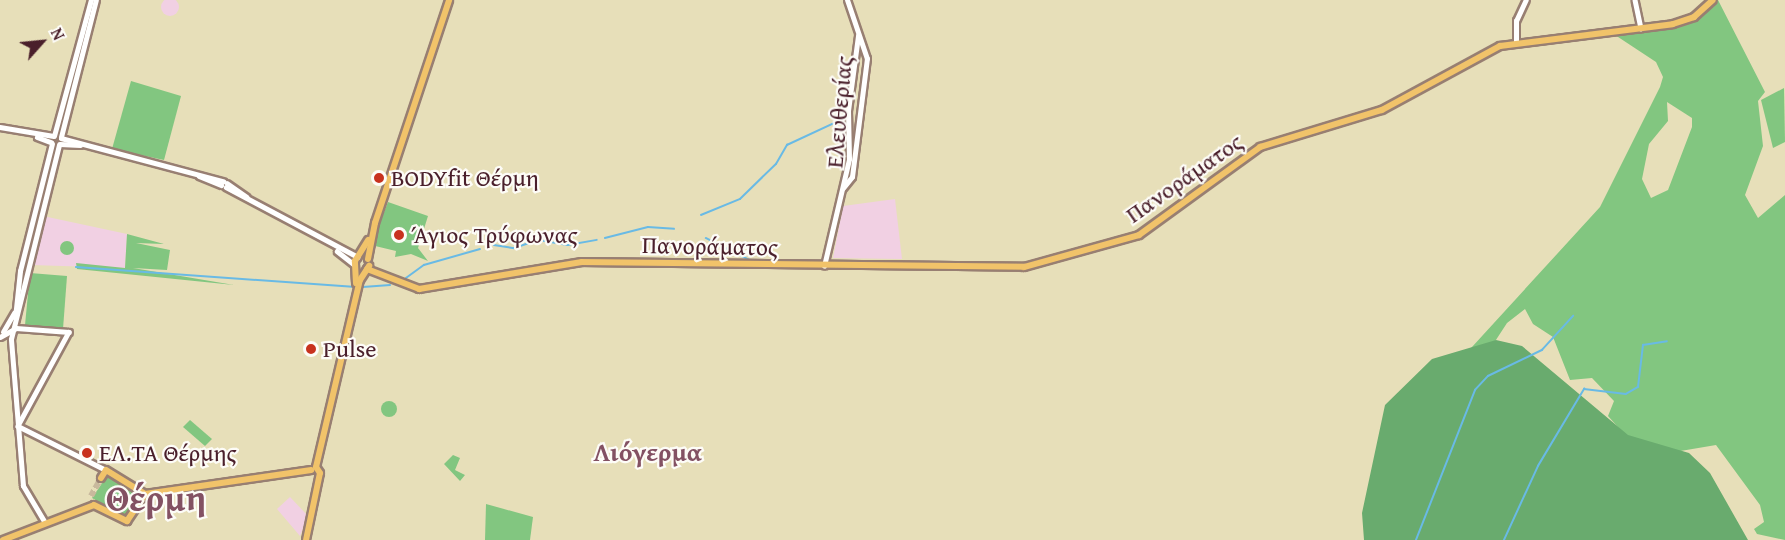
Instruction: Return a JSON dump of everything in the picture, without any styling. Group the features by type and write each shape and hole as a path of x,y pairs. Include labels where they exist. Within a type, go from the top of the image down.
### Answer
{"main road":[{"path":"357,286 366,269 371,235 449,0"},
{"name":"Πανοράματος","path":"355,266 422,289 577,262 1019,268 1118,243 1160,222 1260,147 1382,110 1516,41 1641,28 1687,20 1713,0"},
{"path":"306,540 314,471 354,316 357,286 355,266 371,235"},
{"name":"Πανοράματος","path":"359,256 368,259 401,282"},
{"path":"100,478 106,470 145,494 314,471"},
{"path":"3,540 92,505 126,521 145,494"},
{"path":"91,496 92,505"}],"street":[{"path":"2,334 14,313 52,140 90,0"},
{"path":"45,523 23,486 13,328 96,0"},
{"name":"Ελευθερίας","path":"843,188 852,179 866,57 847,0"},
{"path":"1516,41 1516,21 1526,0"},
{"path":"1635,0 1641,28"},
{"name":"Ελευθερίας","path":"824,266 843,188 858,36"},
{"path":"0,127 80,145 224,184 328,244 359,256"},
{"path":"52,140 60,141"},
{"path":"328,244 355,266"},
{"path":"14,313 15,320"},
{"path":"2,334 13,328 69,332 18,426"},
{"path":"18,426 106,470"}],"shaded area":[{"path":"170,-2 176,1 179,7 176,13 170,16 164,13 161,7 164,1"},
{"path":"895,199 902,259 833,258 843,206"},
{"path":"43,216 127,234 125,268 31,265"},
{"path":"290,497 308,516 300,536 277,509"}],"green space":[{"path":"1718,0 1765,92 1758,101 1763,146 1745,195 1758,218 1785,195 1785,540 1757,534 1754,529 1764,522 1760,505 1716,445 1645,457 1608,416 1614,401 1592,378 1570,380 1553,337 1533,324 1525,309 1507,323 1492,346 1461,359 1600,207 1660,87 1663,77 1656,62 1612,33 1678,27","holes":["1667,102 1692,118 1692,127 1668,190 1651,198 1642,179 1649,144 1668,121"]},
{"path":"131,81 181,96 164,160 112,149"},
{"path":"1784,88 1785,142 1773,148 1761,100"},
{"path":"388,202 428,216 418,248 428,261 411,254 395,257 396,251 371,245"},
{"path":"127,234 164,244 136,243 170,250 167,270 133,268 234,285 77,269 76,263 125,268"},
{"path":"64,241 70,241 74,248 70,255 64,255 60,251 60,245"},
{"path":"30,273 67,276 63,329 25,325"},
{"path":"1496,340 1522,346 1628,435 1689,453 1710,473 1748,540 1364,540 1362,513 1385,405 1432,359"},
{"path":"389,401 395,403 397,409 395,415 389,417 383,415 381,409 383,403"},
{"path":"190,420 212,439 205,446 183,427"},
{"path":"453,455 460,458 455,470 465,475 460,481 444,464"},
{"path":"109,473 139,491 127,517 92,498"},
{"path":"486,504 533,517 530,540 485,540"}],"waterway":[{"path":"701,215 740,199 776,164 787,145 843,119"},
{"path":"605,238 648,227 674,229"},
{"path":"706,238 750,260"},
{"path":"494,245 514,248 539,240 568,245 597,240"},
{"path":"406,278 424,265 480,249"},
{"path":"76,267 352,287"},
{"path":"363,287 390,285"},
{"path":"1416,540 1475,390 1488,376 1542,350 1573,316"},
{"path":"1504,540 1538,466 1584,389 1626,394 1638,387 1643,345 1667,341"}],"tunnel":[{"path":"91,496 101,478"}],"place":[{"name":"BODYfit Θέρμη","path":"379,178"},
{"name":"Άγιος Τρύφωνας","path":"399,235"},
{"name":"Pulse","path":"311,349"},
{"name":"ΕΛ.ΤΑ Θέρμης","path":"87,453"}],"district":[{"name":"Λιόγερμα","path":"648,452"},
{"name":"Θέρμη","path":"156,497"}]}
